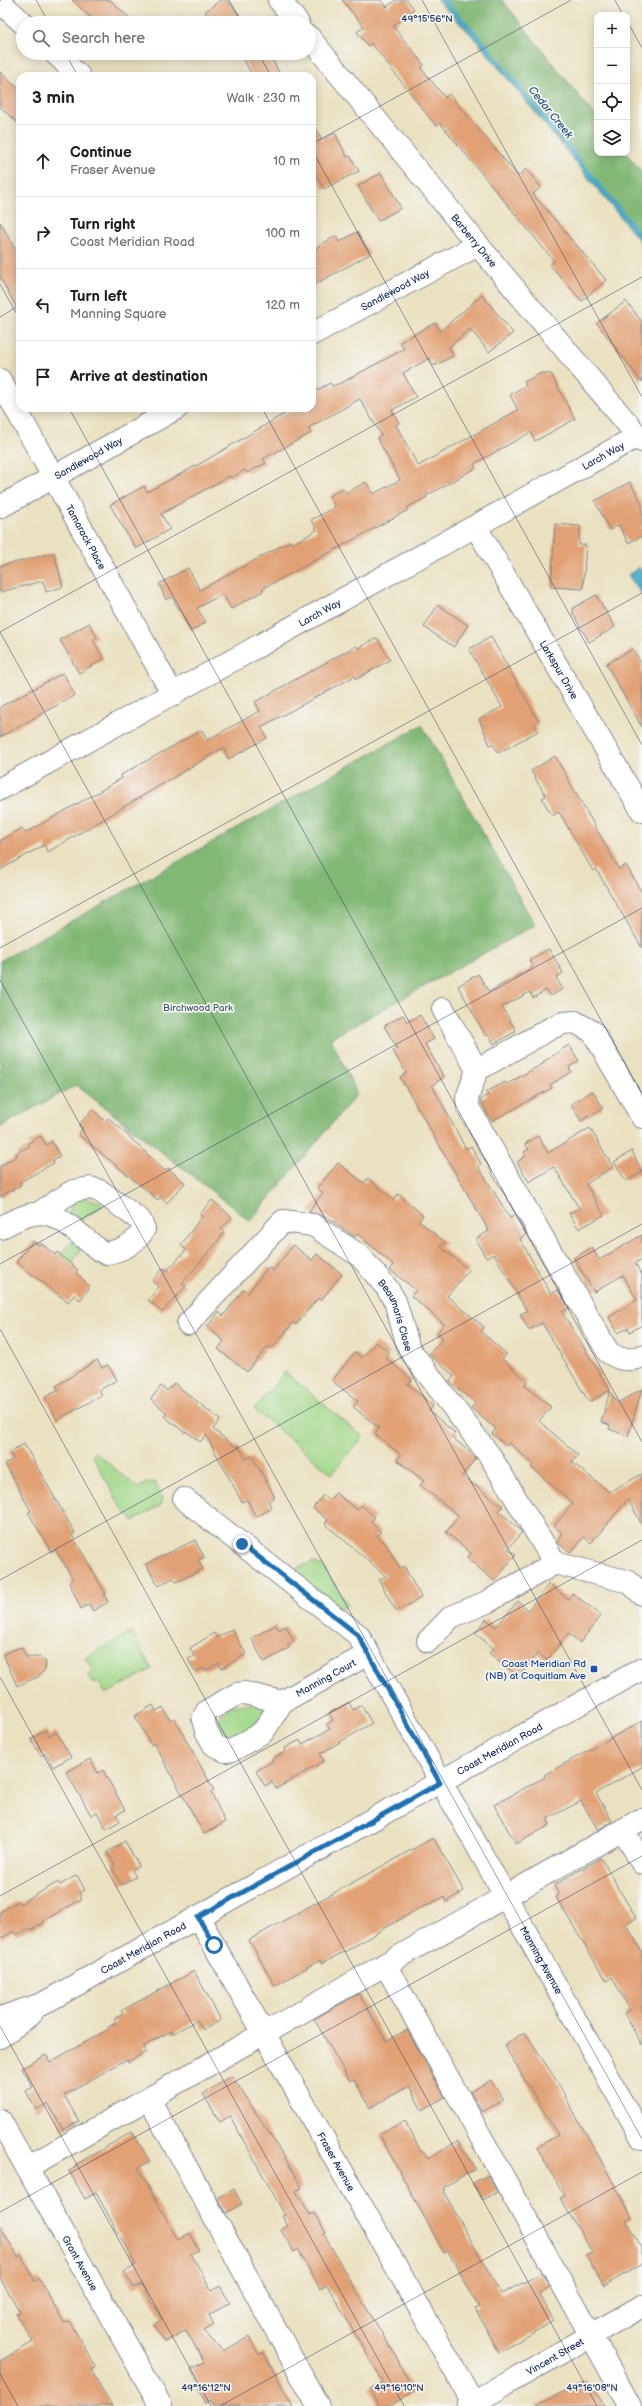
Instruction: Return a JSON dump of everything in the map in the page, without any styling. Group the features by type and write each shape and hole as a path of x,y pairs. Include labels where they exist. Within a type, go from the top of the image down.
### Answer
{"street":[{"path":"279,0 292,16"},
{"path":"0,2 16,17"},
{"name":"Barberry Drive","path":"316,46 478,245 640,439"},
{"path":"62,60 75,72"},
{"name":"Sandlewood Way","path":"316,332 478,245"},
{"name":"Tamarack Place","path":"0,380 16,409"},
{"name":"Tamarack Place","path":"18,412 173,695"},
{"name":"Sandlewood Way","path":"0,507 170,412"},
{"name":"Larch Way","path":"0,789 640,439"},
{"name":"Larkspur Drive","path":"476,528 642,811"},
{"path":"443,1009 477,1070"},
{"path":"642,1117 593,1032 575,1022 563,1023 553,1027 477,1070 467,1098 468,1107 608,1352 620,1359 629,1360 642,1356"},
{"path":"0,1228 24,1215 39,1213"},
{"name":"Beaumaris Close","path":"188,1324 283,1221 313,1225 360,1256 387,1288 395,1301 409,1349 490,1456 556,1563"},
{"name":"Manning Avenue","path":"184,1499 358,1635 440,1783 642,2138"},
{"path":"428,1641 451,1617 487,1602 556,1563 628,1582 642,1594"},
{"name":"Manning Court","path":"282,1702 368,1654"},
{"name":"Coast Meridian Road","path":"0,2037 42,2004 642,1669"},
{"path":"28,2167 642,1819"},
{"path":"623,1830 642,1863"},
{"name":"Fraser Avenue","path":"198,1917 265,2033 472,2405"},
{"path":"385,1964 630,2406"},
{"name":"Coast Meridian Road","path":"0,2018 42,2004"},
{"path":"149,2098 318,2406"},
{"name":"Grant Avenue","path":"0,2120 28,2167 161,2406"},
{"name":"Vincent Street","path":"472,2405 642,2306"}],"green space":[{"path":"437,0 502,0 594,114 594,156 629,156 642,172 642,244 476,40"},
{"name":"Birchwood Park","path":"422,725 535,925 331,1038 357,1094 250,1221 76,1085 0,1127 0,961"},
{"path":"84,1197 100,1202 103,1206 80,1221 69,1213 73,1202"},
{"path":"72,1242 81,1249 71,1264 60,1255"},
{"path":"285,1372 363,1437 332,1474 254,1409"},
{"path":"95,1452 138,1488 149,1482 156,1483 163,1498 161,1505 133,1521 122,1509 92,1455"},
{"path":"313,1562 323,1566 347,1604 344,1608 341,1608 296,1575 297,1568"},
{"path":"131,1632 152,1669 106,1694 100,1683 93,1683 89,1675 92,1669 85,1657"},
{"path":"257,1703 263,1707 263,1713 259,1722 255,1726 236,1738 225,1733 220,1725 218,1717 231,1706"}],"water":[{"path":"639,567 642,572 642,595 628,575"}],"building":[{"path":"72,0 110,0 127,16 89,16"},
{"path":"220,0 227,0 240,16 208,16 205,12"},
{"path":"342,0 381,0 387,7 396,0 407,0 414,9 393,26 424,65 421,68 445,98 449,94 518,176 526,169 541,187 533,194 606,280 582,301 550,265 554,261 440,123 436,126 371,43 368,46 357,32 364,27"},
{"path":"244,60 273,60 279,72 251,72"},
{"path":"0,72 16,86 16,121 0,107"},
{"path":"316,129 322,140 335,133 347,157 350,156 359,171 324,189 316,175"},
{"path":"381,173 401,208 378,221 358,186"},
{"path":"0,222 16,251 16,307 0,277"},
{"path":"357,232 370,254 316,284 316,248 336,236 339,242"},
{"path":"482,295 513,333 489,352 470,329 449,347 453,356 434,366 430,358 403,373 416,397 392,410 399,423 396,425 418,466 518,410 510,395 526,385 524,382 541,373 551,374 575,419 535,441 531,432 474,464 476,468 426,496 427,497 407,508 408,510 262,589 263,591 231,609 223,594 197,608 206,622 191,631 172,597 166,600 159,584 188,568 200,590 290,541 292,544 317,530 311,520 335,507 329,496 343,488 346,493 366,482 373,494 400,480 377,438 381,435 360,399 308,428 311,433 263,459 266,463 247,473 245,470 231,478 230,476 161,514 170,529 136,549 110,505 144,486 147,492 203,462 287,412 316,412 316,391 330,383 332,386 341,383 404,349 400,342 435,323 440,331"},
{"path":"626,301 642,322 642,382 597,323"},
{"path":"630,482 642,504 642,536 628,543 619,525 610,530 595,501"},
{"path":"555,524 580,526 579,545 586,545 583,589 551,587"},
{"path":"54,553 63,587 46,592 43,581 0,592 0,566"},
{"path":"596,595 615,627 589,642 573,614 573,608"},
{"path":"438,605 468,625 454,647 424,627"},
{"path":"89,623 97,637 93,640 104,659 79,673 60,640"},
{"path":"491,637 539,722 534,725 538,731 498,753 493,744 490,745 479,719 502,707 469,649"},
{"path":"377,638 390,660 356,679 355,676 261,727 267,738 229,759 223,748 48,852 44,845 0,870 0,841 22,828 25,833 122,778 121,775 202,730 207,740 260,711 255,702 356,646 358,648"},
{"path":"633,649 642,665 642,727 606,664"},
{"path":"63,673 75,695 0,737 0,707"},
{"path":"555,756 619,869 626,865 642,893 642,948 596,869 593,871 559,812 552,816 542,798 546,796 531,771"},
{"path":"549,949 563,973 556,978 563,989 550,996 546,990 533,998 530,992 502,1007 516,1031 494,1044 489,1035 486,1036 458,986 478,974 489,992 533,967 529,960"},
{"path":"403,1015 407,1022 420,1015 434,1039 425,1044 444,1077 432,1085 466,1149 471,1146 481,1164 478,1166 510,1218 515,1215 526,1234 520,1239 551,1294 558,1290 569,1308 562,1312 610,1390 589,1402 542,1323 529,1330 520,1314 527,1311 494,1254 486,1258 475,1239 489,1231 400,1077 406,1073 393,1051 397,1048 384,1026"},
{"path":"569,1045 579,1061 569,1067 571,1072 550,1085 552,1088 492,1121 480,1100 488,1095 486,1092 505,1082 507,1084 544,1063 543,1062"},
{"path":"593,1091 603,1108 581,1121 571,1104"},
{"path":"92,1109 105,1121 108,1118 121,1129 165,1171 168,1168 185,1183 167,1203 160,1197 158,1200 78,1134 83,1128 79,1125"},
{"path":"590,1128 613,1167 586,1184 604,1215 579,1229 569,1213 579,1208 554,1167 529,1182 517,1162 526,1156 524,1152 529,1149 525,1144 538,1136 548,1153"},
{"path":"41,1136 46,1145 52,1141 60,1156 53,1160 54,1163 20,1182 21,1185 0,1197 0,1166 17,1156 16,1153 30,1146 28,1143"},
{"path":"632,1151 642,1172 626,1181 614,1162"},
{"path":"338,1163 364,1183 368,1178 394,1200 398,1194 423,1215 419,1221 445,1242 441,1247 469,1270 447,1296 484,1327 481,1332 507,1354 502,1359 527,1381 524,1385 551,1407 539,1421 578,1455 572,1462 609,1492 642,1474 642,1525 628,1499 591,1543 584,1537 570,1553 557,1542 562,1533 554,1526 573,1503 531,1467 533,1464 509,1443 506,1446 492,1434 496,1429 471,1408 475,1403 450,1382 454,1376 429,1354 443,1338 437,1333 444,1324 411,1296 416,1290 390,1270 394,1265 357,1234 355,1237 327,1217 308,1212 323,1193 317,1188"},
{"path":"212,1200 232,1217 221,1229 224,1232 215,1245 182,1283 186,1286 162,1312 148,1300 159,1287 152,1281 163,1268 167,1271 186,1250 181,1245 202,1216 200,1214"},
{"path":"642,1235 642,1259 635,1263 642,1275 642,1325 630,1332 628,1328 618,1333 609,1317 637,1300 623,1275 594,1292 574,1258 592,1247 599,1260"},
{"path":"33,1241 39,1245 41,1243 55,1255 57,1252 78,1270 76,1272 90,1287 80,1300 74,1295 68,1302 16,1262"},
{"path":"293,1245 312,1260 317,1254 342,1274 321,1300 318,1298 296,1325 293,1323 271,1349 268,1346 247,1372 218,1349 224,1341 207,1327 219,1312 223,1316 244,1289 248,1293 268,1267 273,1271"},
{"path":"376,1342 390,1353 386,1358 412,1380 408,1384 433,1406 429,1411 455,1433 452,1437 476,1458 462,1476 503,1506 499,1511 522,1532 508,1549 516,1555 494,1581 467,1558 471,1553 446,1532 459,1516 420,1485 424,1481 397,1460 401,1455 375,1434 379,1428 353,1407 358,1401 332,1381 355,1352 362,1358"},
{"path":"97,1360 102,1368 108,1365 117,1380 99,1390 102,1395 57,1420 45,1397 59,1390 56,1386"},
{"path":"174,1383 220,1420 213,1429 235,1447 238,1445 246,1459 252,1456 275,1497 268,1501 272,1508 256,1517 247,1500 242,1502 206,1435 200,1442 186,1431 185,1433 164,1416 167,1413 151,1399 161,1386 167,1391"},
{"path":"642,1389 628,1436 609,1429 610,1425 601,1422 610,1391 617,1403"},
{"path":"24,1444 75,1533 72,1535 106,1594 104,1595 108,1602 93,1611 89,1604 81,1609 69,1582 73,1579 56,1550 51,1552 28,1512 31,1511 5,1464 13,1459 9,1452"},
{"path":"336,1493 357,1510 361,1505 375,1517 370,1522 381,1532 377,1536 386,1544 400,1569 404,1566 421,1597 416,1601 396,1611 379,1580 386,1576 325,1524 328,1520 313,1508 323,1495 329,1500"},
{"path":"195,1540 204,1557 198,1560 203,1569 176,1582 173,1578 158,1586 146,1564"},
{"path":"549,1584 568,1599 572,1593 601,1615 580,1643 568,1633 547,1660 538,1653 519,1677 489,1653 493,1648 475,1633 486,1619 496,1627 518,1601 528,1610"},
{"path":"276,1625 279,1630 286,1626 294,1641 287,1645 289,1648 264,1662 251,1638"},
{"path":"232,1629 246,1654 222,1668 219,1663 205,1671 203,1668 195,1672 188,1659 194,1656 190,1648 214,1633 217,1638"},
{"path":"21,1647 26,1657 41,1657 46,1662 45,1669 38,1677 17,1686 3,1654"},
{"path":"349,1702 353,1710 361,1705 372,1723 320,1754 324,1761 276,1789 272,1782 265,1786 256,1771 286,1751 285,1748 300,1740 302,1744 330,1729 327,1724 333,1720 329,1713"},
{"path":"153,1705 156,1711 163,1707 170,1720 174,1718 214,1790 211,1792 225,1822 204,1834 154,1743 151,1745 135,1716"},
{"path":"642,1721 642,1767 596,1793 612,1821 598,1830 581,1801 547,1819 550,1825 516,1844 494,1805 545,1777 544,1775"},
{"path":"46,1730 49,1736 56,1732 71,1757 53,1767 45,1753 41,1756 31,1739"},
{"path":"90,1759 98,1773 103,1770 125,1810 116,1815 120,1821 106,1829 97,1812 91,1815 66,1772"},
{"path":"431,1839 434,1839 464,1891 446,1902 444,1897 418,1909 346,1951 322,1963 320,1960 275,1986 249,1940"},
{"path":"125,1841 139,1866 132,1870 136,1877 122,1885 112,1868 115,1866 107,1852"},
{"path":"601,1858 636,1918 626,1924 642,1952 642,2045 624,2013 630,2010 612,1977 606,1981 556,1897 559,1895 554,1885"},
{"path":"77,1875 85,1890 79,1893 82,1899 43,1921 44,1923 32,1930 30,1928 16,1935 14,1931 0,1939 0,1912 18,1901 20,1904 58,1882 60,1885"},
{"path":"194,1971 221,2020 203,2030 197,2020 172,2034 171,2031 144,2046 146,2052 128,2062 127,2059 64,2095 79,2121 63,2130 48,2103 36,2110 26,2091 33,2087 22,2068 46,2055 50,2062 109,2029 108,2027 116,2023 114,2019 123,2013 121,2011"},
{"path":"359,1994 386,2041 407,2030 445,2097 422,2110 409,2086 370,2108 354,2079 350,2081 314,2019"},
{"path":"525,2032 556,2080 619,2193 632,2218 626,2221 642,2248 642,2264 604,2286 586,2255 592,2252 560,2198 564,2196 537,2147 558,2135 504,2045"},
{"path":"232,2076 285,2158 302,2188 296,2191 310,2215 314,2213 326,2233 324,2234 350,2281 394,2353 414,2392 389,2406 379,2406 370,2389 383,2382 327,2285 320,2289 298,2249 294,2252 281,2230 288,2226 282,2216 285,2215 230,2116 220,2122 203,2094"},
{"path":"491,2080 503,2100 482,2112 470,2092"},
{"path":"405,2121 421,2152 423,2151 428,2159 458,2141 475,2169 444,2187 445,2194 501,2294 542,2273 550,2287 539,2293 554,2321 499,2352 475,2309 479,2307 448,2251 444,2253 379,2134"},
{"path":"132,2132 150,2161 138,2168 178,2240 190,2233 199,2250 191,2254 212,2291 220,2286 230,2303 209,2315 214,2325 203,2331 223,2351 249,2337 259,2355 263,2352 293,2406 213,2406 210,2400 206,2403 197,2387 201,2386 191,2369 204,2362 186,2330 165,2342 154,2324 162,2319 142,2284 134,2288 124,2271 136,2265 96,2193 85,2199 69,2171 76,2167 75,2165"},
{"path":"488,2175 497,2192 483,2200 473,2183"},
{"path":"234,2189 242,2204 226,2213 218,2198"},
{"path":"0,2226 18,2257 21,2255 35,2281 39,2278 64,2323 69,2321 87,2351 95,2367 91,2370 112,2406 0,2406 0,2361 33,2342 16,2314 20,2312 0,2278"},
{"path":"585,2381 589,2388 593,2386 604,2406 535,2406"}],"waterway":[{"name":"Cedar Creek","path":"442,0 476,35 642,239"}],"place":[{"name":"Coast Meridian Rd (NB) at Coquitlam Ave","path":"594,1669"}],"route":[{"path":"214,1945 198,1917 440,1783 358,1635 242,1544"}]}
